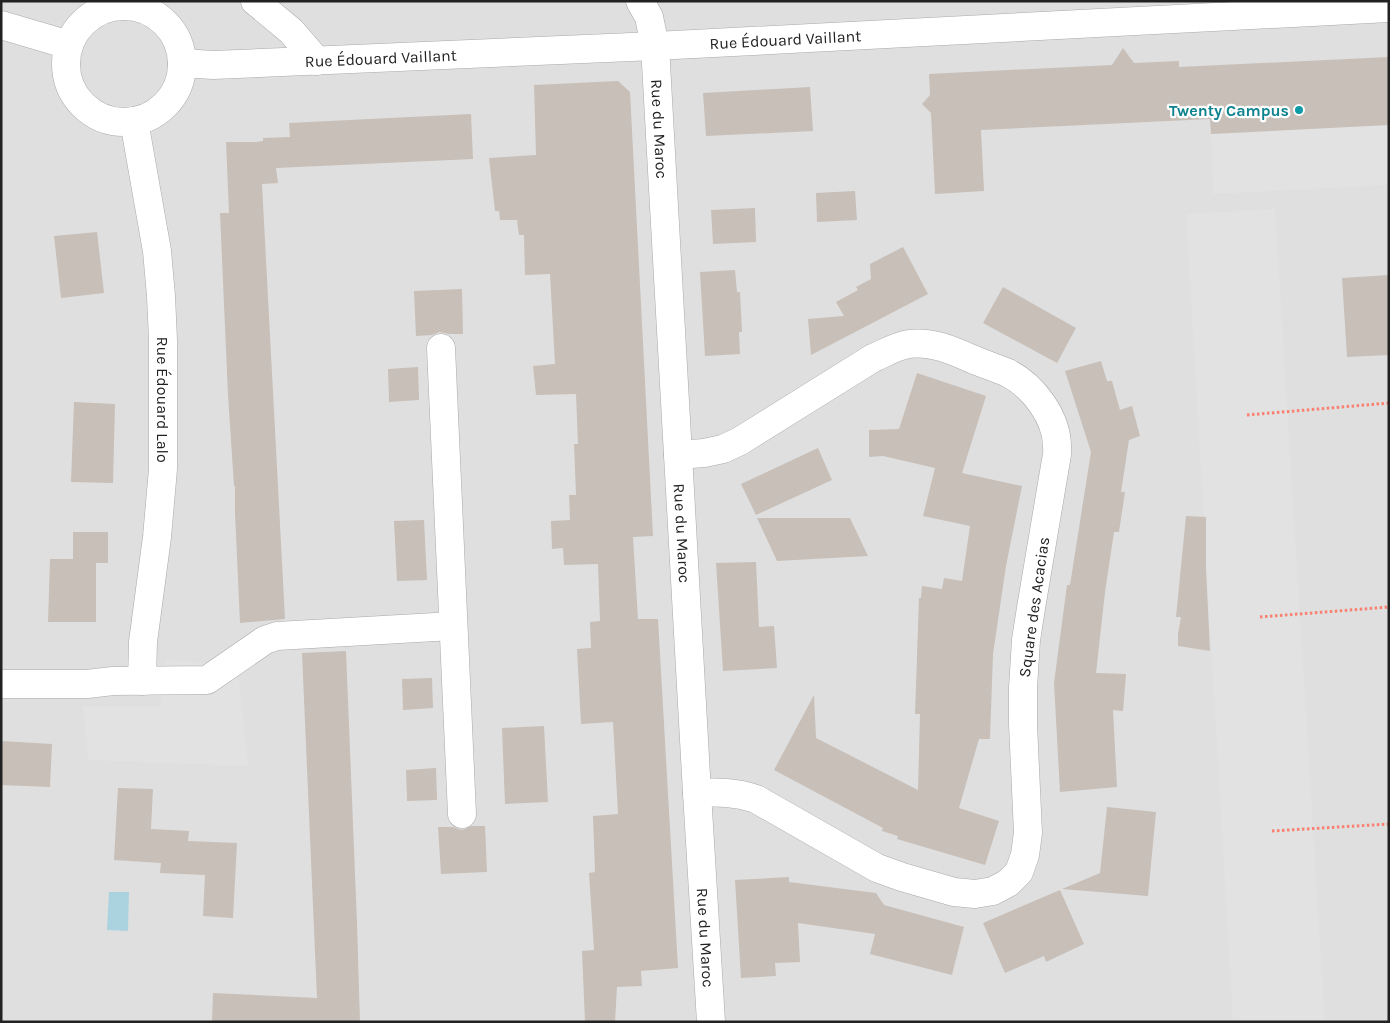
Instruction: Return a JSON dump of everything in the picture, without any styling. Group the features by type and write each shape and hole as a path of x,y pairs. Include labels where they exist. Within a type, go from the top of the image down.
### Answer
{"street":[{"path":"255,1 291,31 317,60"},
{"name":"Rue du Maroc","path":"640,1 649,16 654,46 711,1022"},
{"path":"115,6 133,6 158,16 171,29 179,45 182,63 179,83 169,101 162,108 153,114 134,121 117,121 101,117 80,102 68,79 66,62 72,37 83,22 97,12 115,6"},
{"name":"Rue Édouard Vaillant","path":"182,63 213,65 654,46 1170,10 1389,8"},
{"path":"1,25 69,45"},
{"name":"Rue Édouard Lalo","path":"134,121 157,251 164,340 163,477 143,642 142,680"},
{"name":"Square des Acacias","path":"678,455 723,450 873,358 908,344 926,344 946,348 1008,373 1021,381 1046,410 1054,426 1058,446 1026,640 1023,724 1028,833 1025,855 1019,872 1008,883 993,891 975,894 954,892 902,877 877,868 756,799 726,792 697,793"},
{"path":"441,348 462,814"},
{"path":"1,684 87,684 142,680 207,680 265,640 277,636 453,626"}],"path":[{"path":"1248,415 1389,403"},
{"path":"1260,618 1389,607"},
{"path":"1272,831 1389,824"}],"shaded area":[{"path":"1,1 1389,1 1389,1022 1,1022"},
{"path":"1389,125 1389,185 1213,194 1211,134"},
{"path":"1275,209 1325,1022 1233,1022 1186,214"},
{"path":"166,660 222,664 239,681 248,766 88,760 83,706 160,706"}],"water":[{"path":"109,892 129,892 128,931 107,930"}],"building":[{"path":"1123,48 1134,63 1179,61 1179,67 1389,57 1389,125 1211,134 1210,119 981,130 984,191 935,194 931,113 922,104 930,95 929,74 1112,65"},
{"path":"618,81 630,92 653,536 633,537 638,619 658,619 678,968 641,971 642,986 617,987 615,1022 585,1022 582,951 594,950 589,873 595,872 593,816 618,814 613,722 581,724 577,649 591,648 590,622 600,621 598,564 564,565 563,548 552,549 551,521 570,520 569,495 576,495 574,444 578,444 576,394 536,395 533,366 555,364 550,274 525,275 524,235 519,235 517,220 500,220 499,211 495,211 489,158 536,155 534,85"},
{"path":"810,87 813,131 706,136 703,93"},
{"path":"471,114 473,159 276,168 278,183 262,184 285,619 240,623 235,486 228,395 220,213 229,213 226,142 256,142 263,141 263,138 290,137 289,123"},
{"path":"855,191 857,220 817,222 816,193"},
{"path":"755,208 756,242 713,244 711,210"},
{"path":"97,232 104,293 61,298 54,236"},
{"path":"903,247 928,294 811,355 808,319 844,316 836,302 858,290 856,287 871,279 870,264"},
{"path":"735,270 737,292 740,292 742,332 739,332 740,354 705,356 700,272"},
{"path":"1389,275 1389,355 1347,357 1342,278"},
{"path":"1003,287 1076,328 1057,363 983,323"},
{"path":"462,289 463,334 440,332 432,335 416,336 414,291"},
{"path":"1101,361 1107,381 1112,381 1120,410 1132,406 1140,436 1129,440 1121,492 1125,492 1119,532 1114,532 1096,673 1126,674 1123,711 1113,710 1117,787 1060,792 1054,683 1067,585 1070,585 1091,452 1065,371"},
{"path":"418,367 419,400 389,402 388,369"},
{"path":"917,373 986,396 962,473 1022,486 1006,566 993,654 990,739 979,739 959,808 999,821 985,865 897,839 898,836 882,831 883,828 774,770 814,695 816,738 918,790 920,714 915,714 919,598 921,598 922,586 942,589 944,578 962,581 970,526 923,516 935,468 883,456 869,457 869,430 899,429"},
{"path":"74,402 115,404 113,483 71,482"},
{"path":"818,448 832,480 756,515 741,484"},
{"path":"1186,516 1206,517 1206,569 1210,651 1178,646 1181,617 1176,617"},
{"path":"757,518 850,518 868,556 777,561"},
{"path":"424,520 427,580 397,581 394,521"},
{"path":"73,532 108,532 108,563 96,563 96,622 48,622 50,559 73,559"},
{"path":"756,562 759,627 774,626 777,668 723,671 716,563"},
{"path":"346,651 360,1022 212,1022 213,993 317,998 302,653"},
{"path":"432,678 433,708 403,710 402,679"},
{"path":"544,726 548,802 505,804 502,728"},
{"path":"1,741 52,744 50,787 1,785"},
{"path":"436,768 437,800 407,801 406,770"},
{"path":"118,788 153,789 151,829 189,831 188,841 237,843 233,918 203,916 205,875 160,873 161,863 114,860"},
{"path":"1107,807 1156,812 1148,896 1062,889 1100,873"},
{"path":"471,826 485,826 487,872 441,874 438,827 453,827 462,830"},
{"path":"789,877 789,882 876,893 884,905 964,927 952,975 870,954 875,934 798,923 800,962 775,963 776,976 741,978 735,880"},
{"path":"1060,890 1084,944 1046,962 1044,956 1005,973 983,923"}],"place":[{"name":"Twenty Campus","path":"1299,110"}]}
